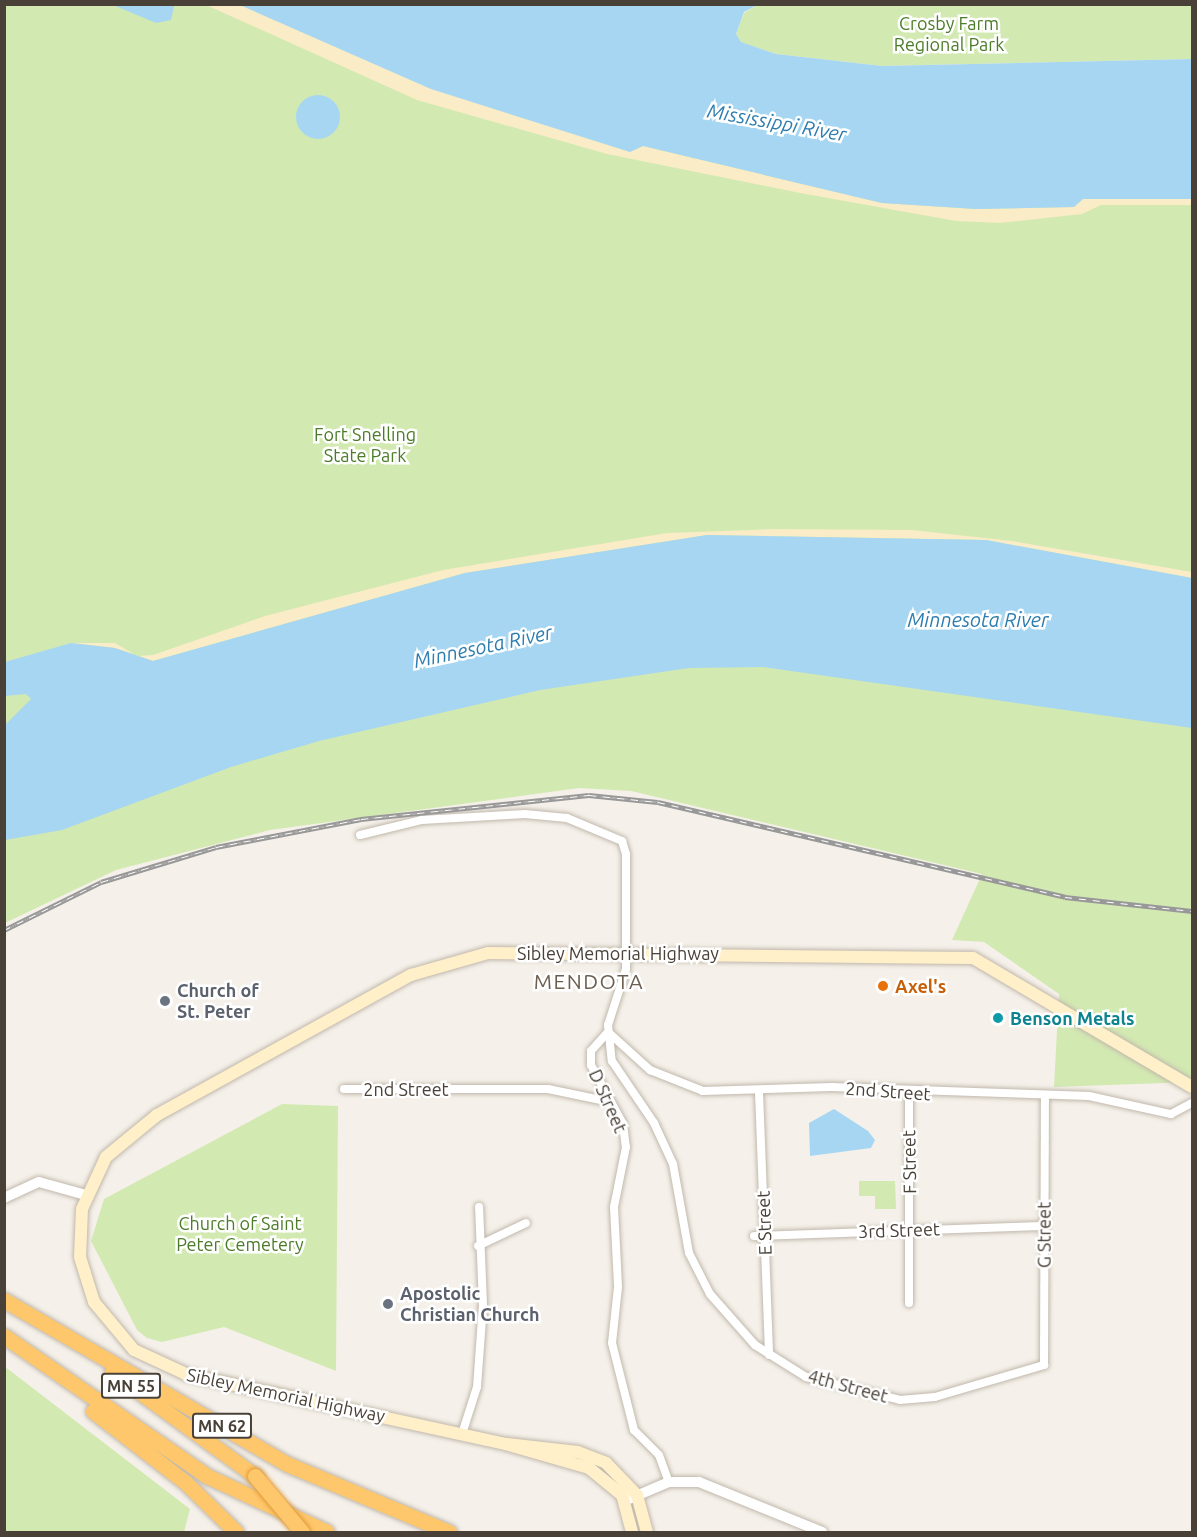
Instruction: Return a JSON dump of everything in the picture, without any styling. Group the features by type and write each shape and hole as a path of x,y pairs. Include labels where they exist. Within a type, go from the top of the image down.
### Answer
{"highway":[{"name":"MN 55","path":"4,1300 185,1422 255,1476 302,1533"},
{"name":"MN 62","path":"4,1300 287,1464 449,1533"},
{"name":"MN 55","path":"4,1338 186,1483 236,1533"},
{"name":"MN 62","path":"4,1338 207,1476 327,1533"}],"main road":[{"name":"Sibley Memorial Highway","path":"506,1444 186,1374 143,1356 106,1322 85,1280 79,1237 86,1195 106,1157 141,1125 425,969 488,953 973,958 1192,1087"},
{"path":"506,1444 525,1443 596,1458 621,1474 637,1496 647,1533"},
{"path":"506,1444 596,1471 625,1501 632,1533"}],"street":[{"name":"D Street","path":"360,835 422,820 525,814 567,818 611,832 626,854 627,953 608,1032 593,1043 591,1065 611,1102 626,1147 614,1207 618,1287 612,1343 634,1430 659,1455 669,1482"},
{"name":"2nd Street","path":"608,1032 674,1084 704,1091 759,1092 831,1087 909,1093 1108,1098 1166,1113 1184,1110 1192,1103"},
{"name":"4th Street","path":"608,1032 612,1061 654,1123 673,1164 697,1270 729,1318 769,1354 806,1377 900,1400 935,1397 1038,1371"},
{"name":"2nd Street","path":"344,1089 548,1089 611,1102"},
{"name":"E Street","path":"759,1092 769,1354"},
{"name":"F Street","path":"909,1093 909,1303"},
{"name":"G Street","path":"1038,1371 1047,1358 1044,1226 1045,1096"},
{"path":"4,1198 39,1182 86,1195"},
{"path":"462,1434 478,1376 483,1305 478,1246 479,1207"},
{"path":"478,1246 526,1222"},
{"name":"3rd Street","path":"754,1236 1044,1226"},
{"path":"625,1501 669,1482 708,1484 822,1533"}],"green space":[{"name":"Fort Snelling State Park","path":"5,5 240,5 431,89 630,152 643,146 1083,199 1192,199 1192,1082 1054,1087 1059,994 984,942 952,940 982,874 631,791 579,788 270,830 116,870 5,923"},
{"name":"Crosby Farm Regional Park","path":"757,5 1192,5 1192,59 882,66 776,54 740,42 736,34 744,13"},
{"name":"Church of Saint Peter Cemetery","path":"282,1104 338,1106 336,1371 224,1327 162,1342 147,1338 137,1330 91,1241 104,1199"},
{"path":"859,1181 895,1181 896,1209 875,1209 875,1196 859,1196"},
{"path":"4,1366 190,1509 184,1532 5,1532"}],"sand":[{"path":"206,5 240,5 431,89 630,152 643,146 882,203 976,209 1074,207 1083,199 1192,199 1192,205 1101,205 1082,214 1000,223 956,221 800,193 607,154 417,100"},
{"path":"775,529 912,530 1012,541 1192,572 1192,578 986,540 707,535 465,573 153,661 138,656 153,655 265,616 443,570 667,533"},
{"path":"71,643 115,643 135,655 115,648"}],"water":[{"path":"174,4 174,6 171,20 156,23 113,5"},
{"name":"Mississippi River","path":"240,5 757,5 744,12 736,34 741,42 776,54 882,66 1192,59 1192,199 1083,199 1074,207 976,209 882,203 643,146 630,152 431,89"},
{"path":"318,95 327,96 334,101 339,108 339,126 334,133 327,138 318,139 309,138 302,133 297,126 296,117 297,108 302,101 309,96"},
{"name":"Minnesota River","path":"707,535 986,540 1192,578 1192,728 763,667 689,668 540,690 319,741 231,767 62,830 5,840 5,725 31,699 26,694 5,696 5,662 71,643 115,648 153,661 465,573"},
{"path":"834,1109 868,1131 875,1140 871,1148 810,1156 809,1123"}],"railway":[{"path":"4,930 101,882 216,847 361,819 589,795 658,802 1065,897 1192,911"}],"place":[{"name":"Axel's","path":"883,986"},
{"name":"Church of St. Peter","path":"165,1001"},
{"name":"Benson Metals","path":"998,1018"},
{"name":"Apostolic Christian Church","path":"388,1304"}],"district":[{"name":"MENDOTA","path":"589,981"}]}
